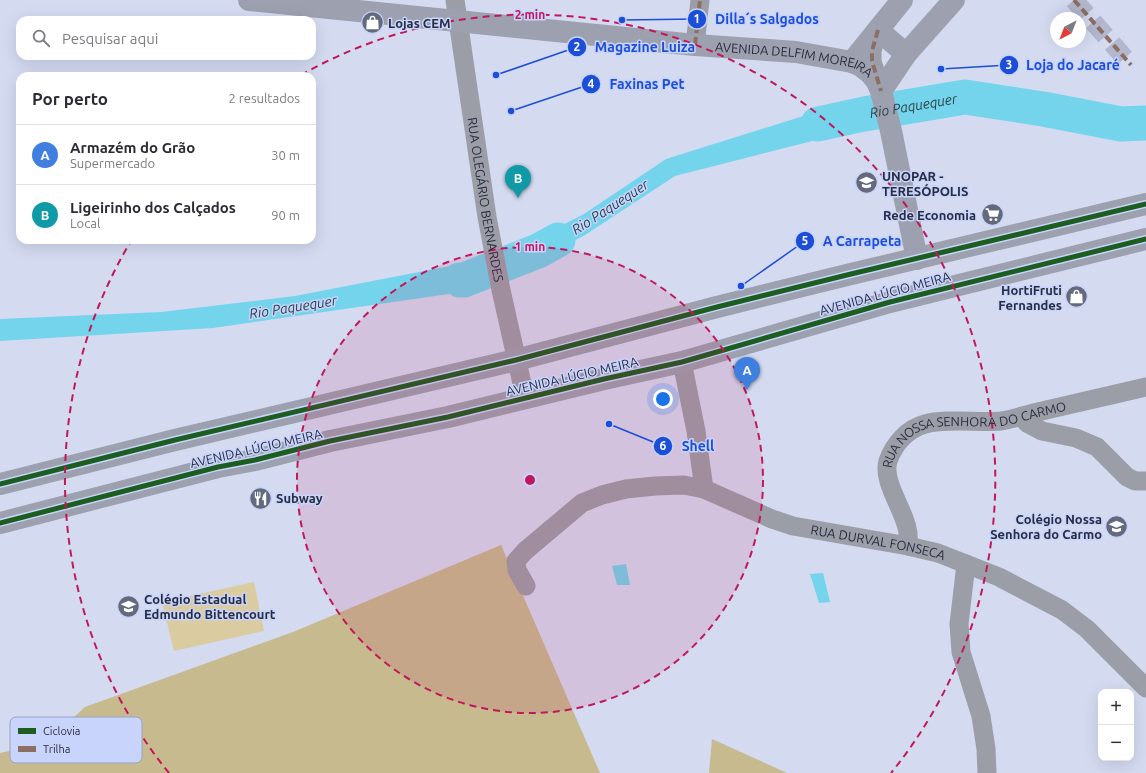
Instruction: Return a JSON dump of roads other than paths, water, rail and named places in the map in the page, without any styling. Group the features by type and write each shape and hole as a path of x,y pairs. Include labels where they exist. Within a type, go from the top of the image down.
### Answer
{"main road":[{"name":"AVENIDA DELFIM MOREIRA","path":"249,0 457,10 695,45 796,52 852,62 861,66 870,73 876,80 882,96 891,131 917,259"},
{"path":"852,62 902,0"},
{"path":"882,96 906,54 954,0"},
{"path":"878,30 906,54"},
{"name":"AVENIDA LÚCIO MEIRA","path":"0,484 175,440 516,360 717,307 1146,204"},
{"name":"AVENIDA LÚCIO MEIRA","path":"0,523 218,467 255,460 330,441 448,417 525,397 682,362 890,302 1146,239"}],"street":[{"path":"695,45 700,0"},
{"name":"RUA OLEGÁRIO BERNARDES","path":"457,10 487,217 501,290 525,397"},
{"path":"878,30 872,51 872,60 882,96"},
{"path":"682,362 696,431 704,489"},
{"name":"RUA NOSSA SENHORA DO CARMO","path":"908,546 909,536 907,526 891,485 888,473 888,463 892,452 900,439 913,429 925,424 952,421 1002,421 1146,387"},
{"path":"1022,416 1027,423 1042,431 1076,438 1097,447 1127,476 1135,481 1146,481"},
{"name":"RUA DURVAL FONSECA","path":"526,586 517,570 516,561 525,551 582,503 626,488 684,485 704,489 772,519 793,526 908,546 938,553 999,577 1062,610 1087,629 1146,688"},
{"path":"966,564 959,624 961,652 981,716 986,748 987,773"}],"water":[{"path":"861,101 869,124 832,136 675,176 585,235 518,270 513,250 584,214 666,159 829,108"},
{"path":"486,259 494,281 456,293 213,328 0,341 0,319 161,312 295,296"},
{"path":"626,564 630,585 617,585 612,566"},
{"path":"823,573 830,602 819,603 810,574"}],"waterway":[{"name":"Rio Paquequer","path":"818,124 864,114 965,97 1043,109 1121,124 1146,123"},
{"name":"Rio Paquequer","path":"460,280 464,280 538,251 558,240"}],"tunnel":[{"path":"1074,0 1131,65"}],"place":[{"name":"Dilla´s Salgados","path":"622,20"},
{"name":"Lojas CEM","path":"373,23"},
{"name":"Loja do Jacaré","path":"941,69"},
{"name":"Magazine Luiza","path":"496,75"},
{"name":"Faxinas Pet","path":"511,111"},
{"name":"UNOPAR - TERESÓPOLIS","path":"866,183"},
{"name":"Ligeirinho dos Calçados","path":"518,198"},
{"name":"Rede Economia","path":"992,215"},
{"name":"A Carrapeta","path":"741,286"},
{"name":"HortiFruti Fernandes","path":"1077,297"},
{"name":"Armazém do Grão","path":"747,390"},
{"name":"Shell","path":"609,424"},
{"name":"Subway","path":"261,498"},
{"name":"Colégio Nossa Senhora do Carmo","path":"1117,526"},
{"name":"Colégio Estadual Edmundo Bittencourt","path":"129,606"}]}
